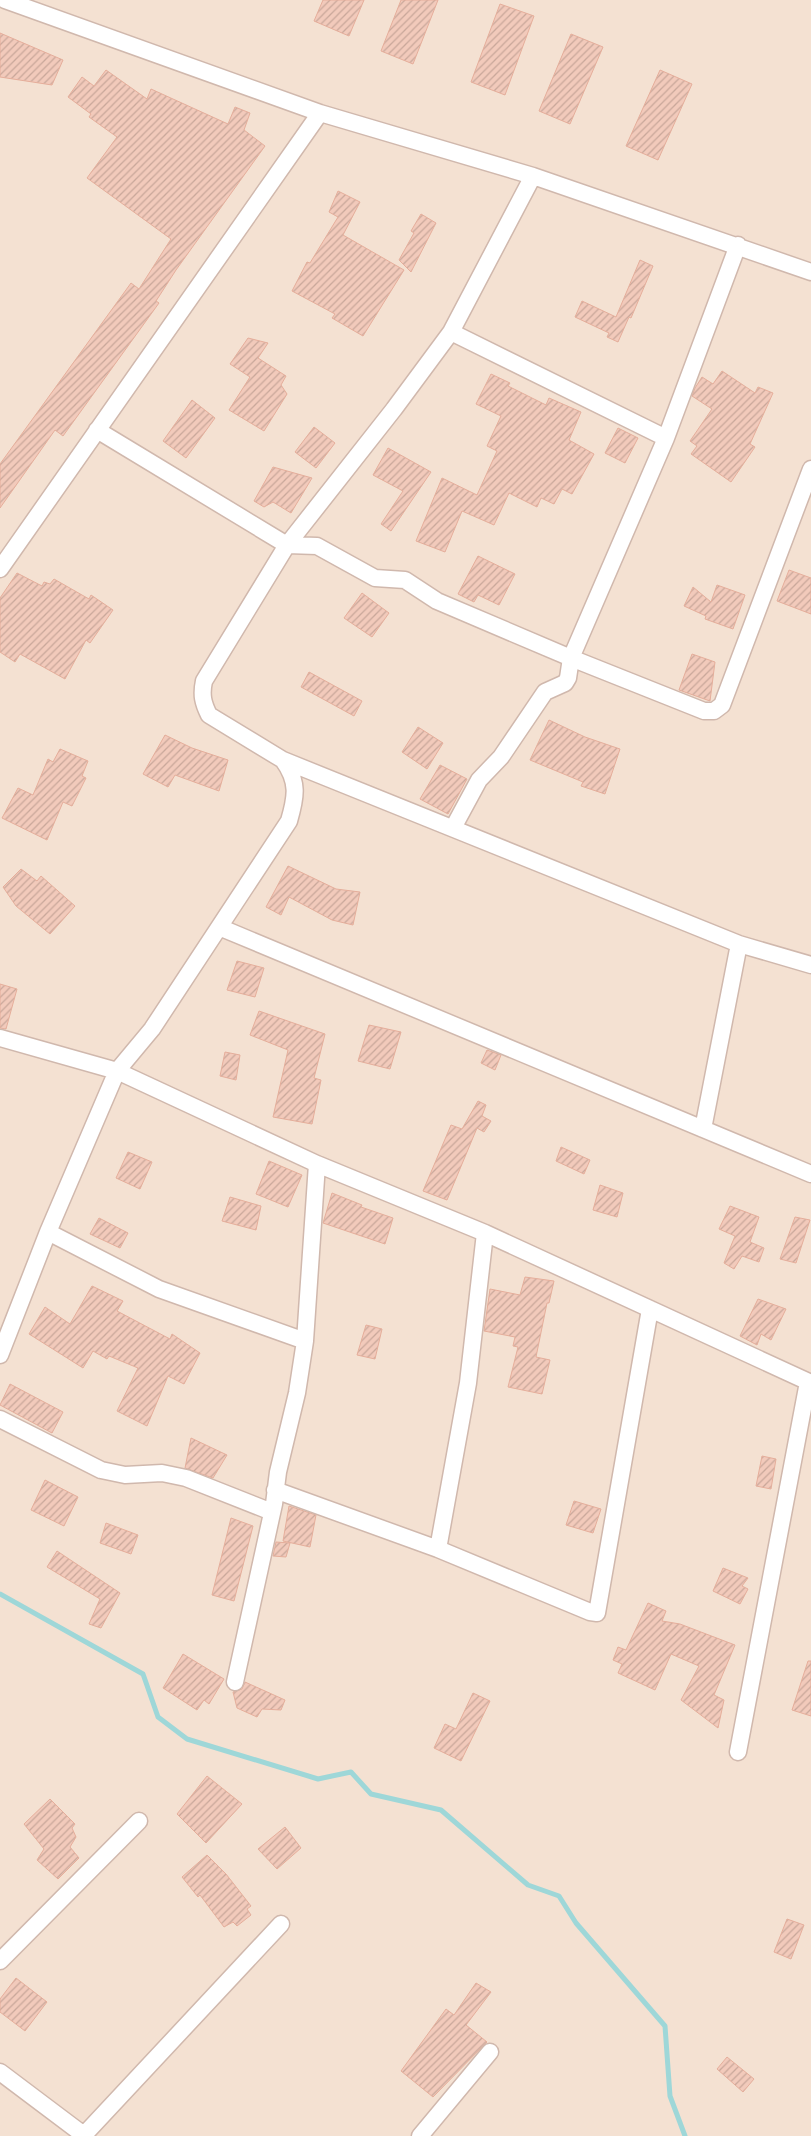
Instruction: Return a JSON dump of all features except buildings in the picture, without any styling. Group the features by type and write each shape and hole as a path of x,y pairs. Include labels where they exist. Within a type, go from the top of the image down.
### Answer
{"street":[{"path":"5,0 320,113 533,176 738,245 811,272"},
{"path":"0,569 320,113"},
{"path":"533,176 451,332 394,409 288,545 204,681 202,692 203,704 209,715 283,760 739,944 811,965"},
{"path":"453,828 479,780 501,757 545,692 565,682 568,678 571,658 666,438 738,245"},
{"path":"451,332 666,438"},
{"path":"97,430 288,545 318,546 376,578 405,580 437,601 571,658 704,711 714,711 722,705 811,469"},
{"path":"0,1355 48,1232 117,1071 152,1029 289,821 296,797 292,772 283,760"},
{"path":"219,927 811,1174"},
{"path":"703,1129 739,944"},
{"path":"0,1038 117,1071 317,1164 485,1233 809,1383 738,1752"},
{"path":"235,1682 272,1512 275,1490 298,1393 305,1341 317,1164"},
{"path":"48,1232 159,1289 305,1341"},
{"path":"438,1549 468,1383 485,1233"},
{"path":"275,1490 438,1549 590,1612 597,1612 650,1309"},
{"path":"0,1419 101,1470 125,1475 162,1473 186,1478 272,1512"},
{"path":"0,1962 139,1822"},
{"path":"0,2072 84,2136 281,1924"},
{"path":"420,2136 490,2052"}],"shaded area":[{"path":"0,0 811,0 811,2136 0,2136"}],"waterway":[{"path":"0,1594 143,1674 158,1717 187,1739 318,1779 351,1772 371,1794 441,1810 528,1885 559,1896 576,1923 665,2026 670,2096 685,2136"}]}
